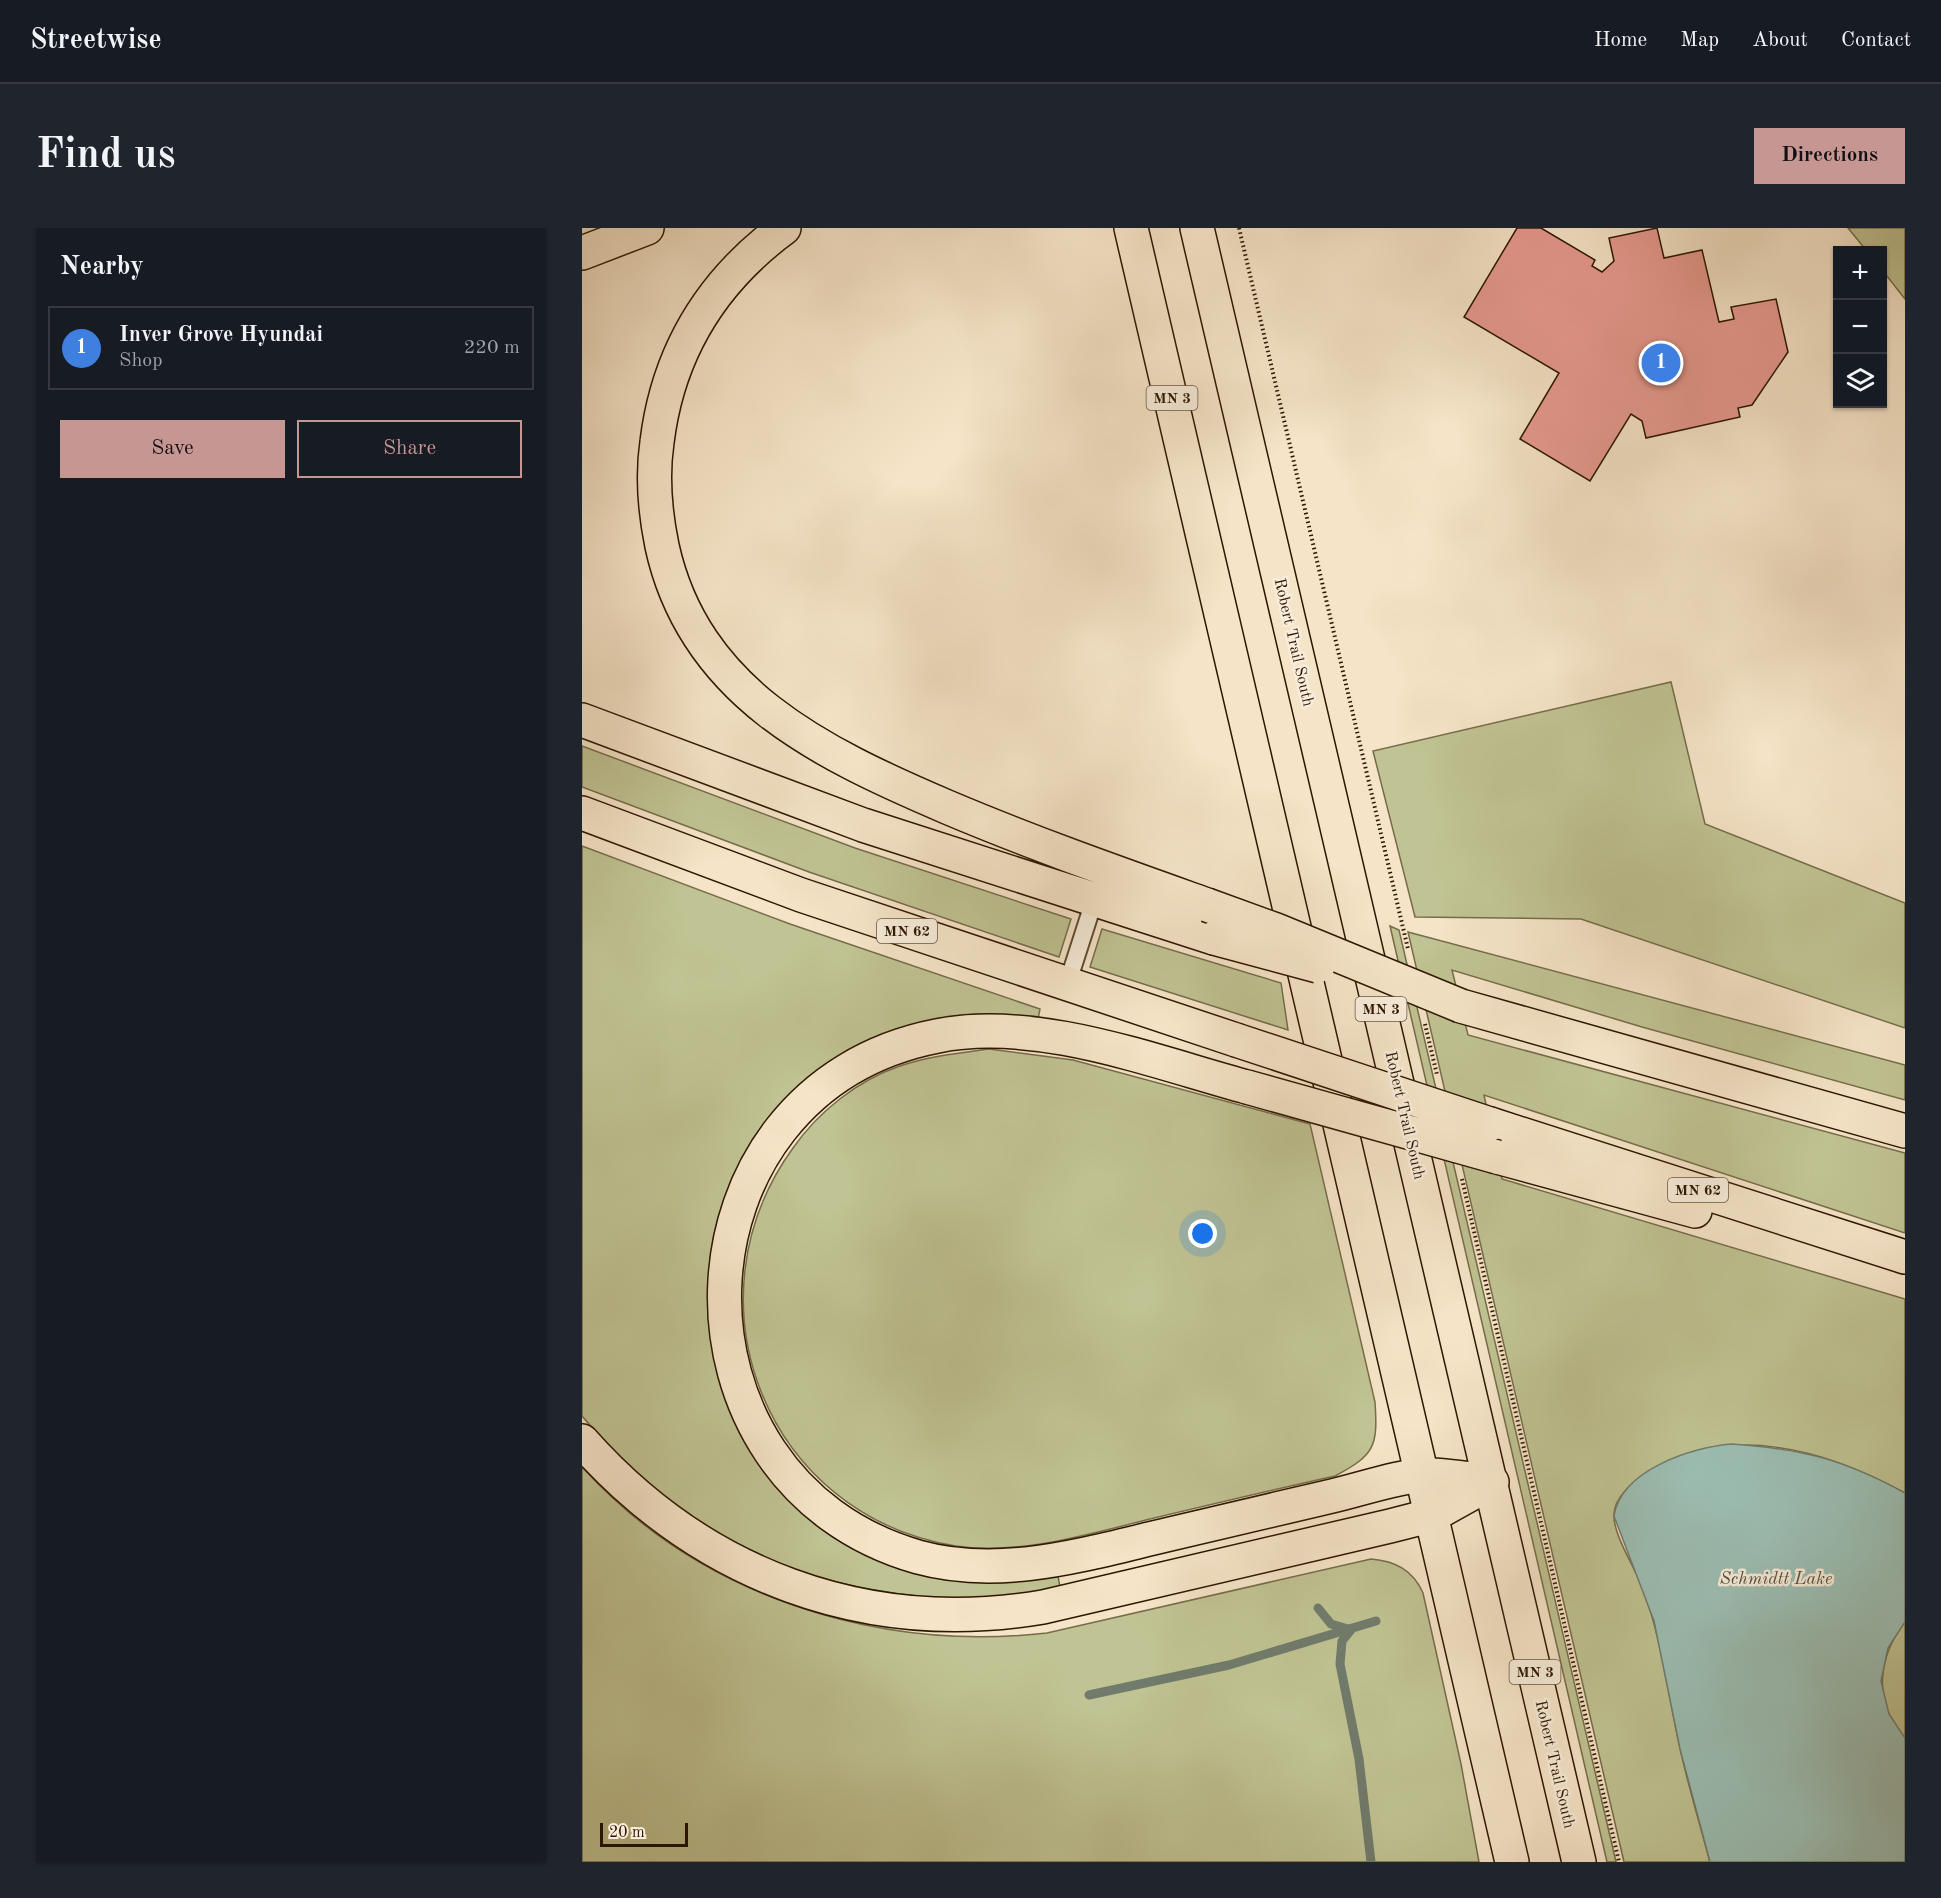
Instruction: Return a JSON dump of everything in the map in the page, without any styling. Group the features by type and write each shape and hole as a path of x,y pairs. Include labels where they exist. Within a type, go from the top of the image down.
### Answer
{"main road":[{"path":"582,253 647,228"},
{"path":"784,228 743,261 704,309 677,359 661,413 654,476 658,525 674,587 690,621 720,664 743,691 786,726 816,745 878,777 974,818 1276,930 1461,1006"},
{"name":"MN 3","path":"1131,228 1424,1475 1512,1862"},
{"name":"Robert Trail South","path":"1197,228 1579,1862"},
{"path":"582,720 863,825 1094,901 1214,938 1905,1131"},
{"name":"MN 62","path":"582,813 801,895 1067,985 1905,1257"},
{"path":"1492,1482 1424,1475 1078,1556 1004,1566 967,1566 895,1549 838,1520 791,1476 761,1435 745,1404 733,1369 723,1314 724,1268 734,1221 753,1176 782,1128 814,1095 857,1065 891,1048 936,1036 1004,1031 1107,1049 1905,1269"},
{"path":"582,1442 639,1499 680,1530 734,1563 776,1582 823,1597 915,1613 980,1614 1043,1607 1433,1515 1492,1482"}],"lane":[{"path":"1067,985 1094,901"}],"path":[{"path":"1239,228 1410,960"},
{"path":"1424,1017 1439,1085"},
{"path":"1461,1175 1619,1862"}],"green space":[{"path":"1848,228 1905,228 1905,299 1887,276 1887,246 1863,246"},
{"path":"1671,682 1705,824 1905,903 1905,1028 1581,919 1415,917 1373,751"},
{"path":"582,746 855,848 1071,919 1059,957 809,872 582,787"},
{"path":"582,846 790,924 1040,1009 1038,1019 975,1016 934,1020 874,1038 854,1048 822,1070 776,1111 742,1160 720,1213 709,1270 710,1328 722,1385 746,1439 782,1489 818,1523 858,1550 903,1569 927,1576 992,1582 1058,1576 1060,1587 1000,1597 947,1599 893,1593 845,1584 801,1572 759,1555 720,1535 683,1511 648,1484 614,1452 582,1416"},
{"path":"1390,926 1399,930 1616,1862 1607,1862"},
{"path":"1102,929 1281,983 1288,1030 1090,967"},
{"path":"1408,932 1905,1065 1905,1100 1642,1027 1452,970 1468,1035 1905,1153 1905,1233 1484,1095 1502,1179 1905,1299 1905,1493 1843,1464 1811,1454 1778,1447 1744,1445 1711,1448 1678,1457 1636,1481 1626,1490 1615,1506 1614,1521 1617,1531 1650,1608 1683,1762 1710,1862 1624,1862"},
{"path":"989,1049 1073,1060 1310,1124 1375,1402 1374,1439 1371,1448 1359,1462 1335,1476 1076,1537 1028,1546 980,1548 956,1546 890,1527 835,1493 792,1447 762,1393 746,1333 745,1271 760,1208 793,1148 803,1135 827,1110 854,1089 884,1072 911,1063 944,1055"},
{"path":"582,1467 629,1512 680,1550 735,1581 794,1606 856,1623 919,1633 983,1637 1047,1633 1371,1559 1388,1562 1402,1568 1414,1578 1423,1593 1461,1764 1479,1862 582,1862"},
{"path":"1905,1622 1905,1738 1888,1710 1882,1680 1889,1650"}],"water":[{"name":"Schmidtt Lake","path":"1732,1444 1780,1449 1822,1458 1862,1472 1905,1493 1905,1622 1888,1648 1881,1681 1889,1714 1905,1738 1905,1862 1710,1862 1680,1749 1654,1621 1614,1516 1619,1500 1644,1474 1679,1456"}],"building":[{"path":"1517,228 1541,228 1595,260 1592,266 1602,272 1614,261 1609,238 1657,228 1664,258 1702,250 1719,322 1734,319 1731,307 1776,299 1788,352 1752,405 1738,408 1740,417 1646,438 1642,421 1631,414 1590,481 1520,439 1559,373 1464,317"}],"waterway":[{"path":"1318,1608 1331,1624 1348,1629"},
{"path":"1089,1695 1229,1665 1376,1621"},
{"path":"1351,1630 1342,1641 1340,1664 1359,1759 1371,1862"}],"place":[{"name":"Inver Grove Hyundai","path":"1661,363"}]}
